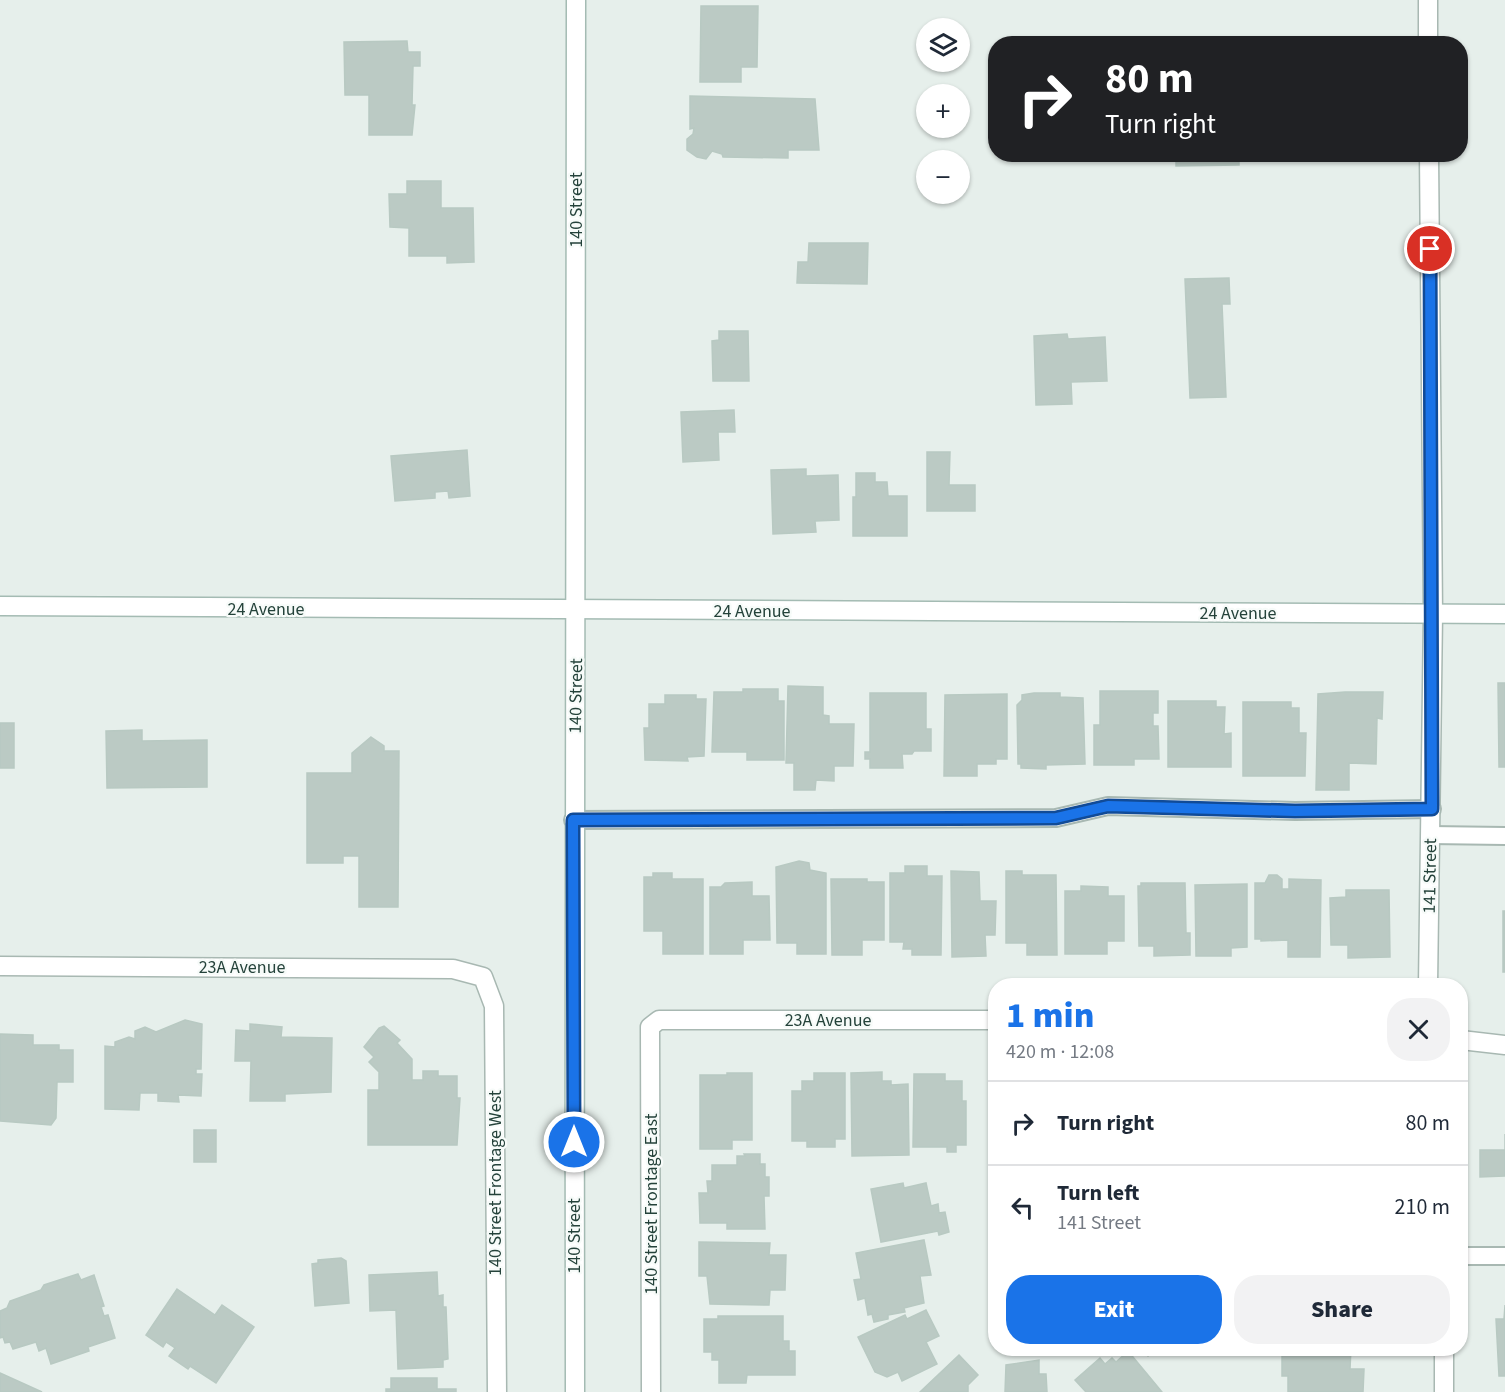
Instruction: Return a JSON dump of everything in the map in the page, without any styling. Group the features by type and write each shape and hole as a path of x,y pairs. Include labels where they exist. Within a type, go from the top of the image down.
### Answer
{"main road":[{"name":"140 Street","path":"575,1392 573,820 577,610 576,0"},
{"path":"1428,0 1428,36"},
{"name":"141 Street","path":"1428,978 1433,614 1429,162"},
{"name":"24 Avenue","path":"0,606 1505,614"},
{"name":"23A Avenue","path":"0,966 453,969 483,977"},
{"name":"140 Street Frontage West","path":"483,977 494,1006 497,1392"},
{"name":"23A Avenue","path":"659,1020 988,1020"},
{"name":"140 Street Frontage East","path":"651,1392 650,1026 659,1020"},
{"path":"1468,1041 1505,1045"},
{"path":"1444,1356 1444,1392"}],"lane":[{"path":"573,820 1056,818 1108,806 1295,811 1432,809"},
{"path":"1430,835 1505,836"},
{"path":"1468,1256 1505,1256"}],"building":[{"path":"701,6 758,6 757,67 741,67 741,82 700,82"},
{"path":"407,41 408,52 420,52 420,66 413,66 412,105 415,105 412,135 369,135 369,95 345,95 344,42"},
{"path":"690,96 815,99 819,150 788,150 788,158 723,157 722,154 712,151 706,159 697,157 687,150 687,139 693,134 694,128 690,129"},
{"path":"1176,162 1239,162 1239,165 1176,166"},
{"path":"407,181 441,181 441,208 473,208 474,262 447,263 447,256 409,256 409,228 390,227 389,194 407,194"},
{"path":"809,243 868,243 867,284 797,283 798,262 808,262"},
{"path":"1229,278 1230,304 1222,304 1226,397 1190,398 1185,279"},
{"path":"719,331 748,331 749,381 713,381 712,341 719,340"},
{"path":"1067,334 1068,339 1105,337 1107,381 1071,382 1072,404 1036,405 1034,336"},
{"path":"734,410 735,432 718,432 719,460 683,462 681,412"},
{"path":"467,450 470,496 449,498 448,491 435,492 435,498 395,501 391,456"},
{"path":"927,452 950,452 949,485 975,485 975,511 927,511"},
{"path":"806,469 806,476 838,475 839,520 815,521 816,532 773,534 771,470"},
{"path":"856,473 875,473 875,482 887,482 888,496 907,496 907,536 853,536 853,497 856,497"},
{"path":"1498,683 1505,683 1505,767 1499,767"},
{"path":"788,686 823,687 823,715 829,716 829,724 854,724 853,766 834,766 834,781 816,780 815,790 794,790 794,763 786,763"},
{"path":"743,689 778,689 778,701 784,701 784,760 747,760 747,752 712,752 714,692 743,692"},
{"path":"1100,691 1158,691 1158,713 1153,713 1153,726 1158,726 1159,759 1134,759 1134,765 1094,765 1094,725 1100,725"},
{"path":"1383,692 1382,719 1377,718 1376,764 1349,763 1349,790 1316,790 1318,694"},
{"path":"870,693 926,693 926,729 931,729 931,751 902,754 903,768 870,768 870,759 865,759 865,752 870,752"},
{"path":"1060,693 1060,697 1083,698 1085,764 1046,765 1046,769 1021,768 1021,764 1018,764 1017,705 1022,700 1022,695"},
{"path":"1007,694 1007,759 996,759 996,764 977,764 977,776 944,776 945,695"},
{"path":"665,695 696,695 696,699 706,699 704,756 687,757 688,761 645,760 644,728 649,728 649,704 665,704"},
{"path":"1168,701 1216,701 1216,707 1225,707 1224,734 1231,733 1231,767 1168,767"},
{"path":"1243,702 1291,702 1291,708 1299,708 1299,733 1306,733 1305,776 1243,776"},
{"path":"0,723 14,723 14,768 0,768"},
{"path":"142,730 142,741 207,740 207,787 107,788 106,731"},
{"path":"371,737 384,746 384,751 399,751 398,907 359,907 359,856 343,856 343,863 307,863 307,773 352,773 352,753"},
{"path":"799,861 809,863 810,870 826,873 826,954 797,954 797,943 777,943 776,867"},
{"path":"905,866 927,866 927,876 942,876 941,955 912,955 912,949 903,949 904,942 890,942 890,873 905,873"},
{"path":"951,871 979,872 980,901 996,901 995,935 985,935 986,956 952,957"},
{"path":"1006,871 1022,871 1022,875 1056,875 1057,955 1027,955 1027,943 1006,943"},
{"path":"653,873 672,873 672,879 703,879 703,954 663,954 663,931 644,931 644,877 653,877"},
{"path":"1269,875 1277,875 1282,879 1282,889 1289,889 1289,879 1321,880 1320,957 1288,957 1288,940 1261,941 1261,939 1255,939 1255,883 1265,883"},
{"path":"831,879 867,879 867,882 884,882 884,940 862,940 862,955 832,955"},
{"path":"752,882 752,896 769,896 770,940 743,940 743,954 710,954 710,887 721,887 725,883"},
{"path":"1141,883 1185,883 1186,933 1190,933 1190,955 1154,956 1154,946 1139,946 1138,886 1141,886"},
{"path":"1247,884 1247,947 1231,948 1231,956 1196,956 1195,885"},
{"path":"1081,886 1108,887 1108,896 1124,896 1124,941 1107,941 1107,954 1065,954 1065,891 1081,891"},
{"path":"1346,890 1389,890 1390,957 1348,958 1348,945 1331,945 1330,898 1346,897"},
{"path":"1503,911 1505,911 1505,972 1503,972"},
{"path":"185,1020 202,1024 201,1069 196,1069 196,1074 202,1074 201,1096 178,1095 179,1102 158,1101 158,1093 140,1093 139,1110 105,1109 105,1046 115,1047 115,1042 129,1037 135,1039 135,1031 145,1027 156,1032"},
{"path":"250,1024 282,1027 281,1037 332,1038 331,1092 285,1094 285,1101 250,1101 251,1061 235,1061 236,1030 250,1031"},
{"path":"384,1026 400,1040 397,1043 412,1059 412,1080 423,1080 423,1071 438,1071 438,1076 457,1076 457,1098 460,1098 457,1145 368,1145 368,1090 379,1090 379,1072 369,1062 374,1057 364,1047 379,1028"},
{"path":"0,1034 33,1035 33,1045 59,1045 59,1050 73,1050 73,1082 57,1082 56,1118 51,1125 0,1121"},
{"path":"882,1072 882,1081 891,1081 891,1085 908,1084 909,1155 852,1156 851,1073"},
{"path":"727,1073 752,1073 752,1140 732,1140 732,1149 700,1149 700,1075 727,1075"},
{"path":"814,1073 845,1073 845,1139 835,1139 835,1147 807,1147 807,1141 792,1141 792,1091 802,1091 802,1081 814,1081"},
{"path":"914,1074 945,1074 945,1081 962,1081 962,1101 966,1101 966,1145 956,1145 956,1152 947,1152 947,1147 913,1147"},
{"path":"194,1130 216,1130 216,1162 194,1162"},
{"path":"1480,1150 1505,1150 1505,1176 1480,1177"},
{"path":"744,1154 760,1154 760,1164 765,1164 765,1177 769,1177 769,1196 764,1196 765,1229 727,1229 727,1223 700,1223 699,1193 708,1193 707,1181 712,1181 712,1165 737,1165 737,1156 745,1156"},
{"path":"903,1183 904,1188 926,1183 931,1206 938,1204 939,1213 945,1212 949,1232 939,1235 938,1231 881,1242 871,1189"},
{"path":"924,1240 931,1275 920,1276 924,1303 904,1308 905,1312 888,1315 888,1319 874,1322 872,1314 868,1315 865,1298 858,1300 854,1280 861,1279 856,1253"},
{"path":"699,1242 770,1243 769,1255 786,1255 785,1290 770,1290 769,1305 710,1304 707,1276 699,1276"},
{"path":"341,1258 346,1261 349,1303 315,1306 312,1264 318,1263 318,1260"},
{"path":"437,1272 438,1296 443,1295 443,1307 446,1307 448,1359 443,1360 443,1367 398,1369 396,1310 370,1311 369,1275"},
{"path":"78,1274 81,1280 94,1275 104,1306 101,1307 104,1316 108,1315 115,1338 88,1347 89,1351 51,1364 46,1348 39,1351 36,1342 13,1349 10,1342 5,1343 3,1337 0,1338 0,1311 7,1308 10,1301 41,1290 44,1285"},
{"path":"177,1289 215,1315 222,1305 254,1327 216,1383 190,1366 188,1369 169,1356 175,1348 166,1342 163,1347 146,1335"},
{"path":"1505,1305 1505,1376 1499,1376 1496,1319 1504,1319"},
{"path":"926,1310 939,1336 926,1342 937,1364 902,1381 898,1372 887,1377 875,1372 858,1337 905,1315 907,1319"},
{"path":"718,1316 783,1316 783,1341 789,1341 789,1351 795,1351 795,1375 747,1375 746,1383 719,1383 719,1360 712,1360 712,1352 704,1352 704,1319 718,1319"},
{"path":"959,1355 978,1375 968,1385 968,1392 920,1392"},
{"path":"1123,1356 1132,1356 1162,1392 1086,1392 1075,1380 1100,1358 1105,1364 1112,1358 1116,1362"},
{"path":"1282,1356 1351,1356 1350,1369 1364,1369 1363,1392 1288,1392 1288,1376 1282,1376"},
{"path":"1039,1360 1039,1374 1046,1374 1047,1392 1005,1392 1006,1365"},
{"path":"0,1373 42,1392 0,1392"},
{"path":"391,1378 437,1378 437,1389 456,1389 456,1392 386,1392 386,1389 391,1389"}],"route":[{"path":"574,1142 573,820 1056,818 1108,806 1295,811 1432,809 1430,249"}]}
